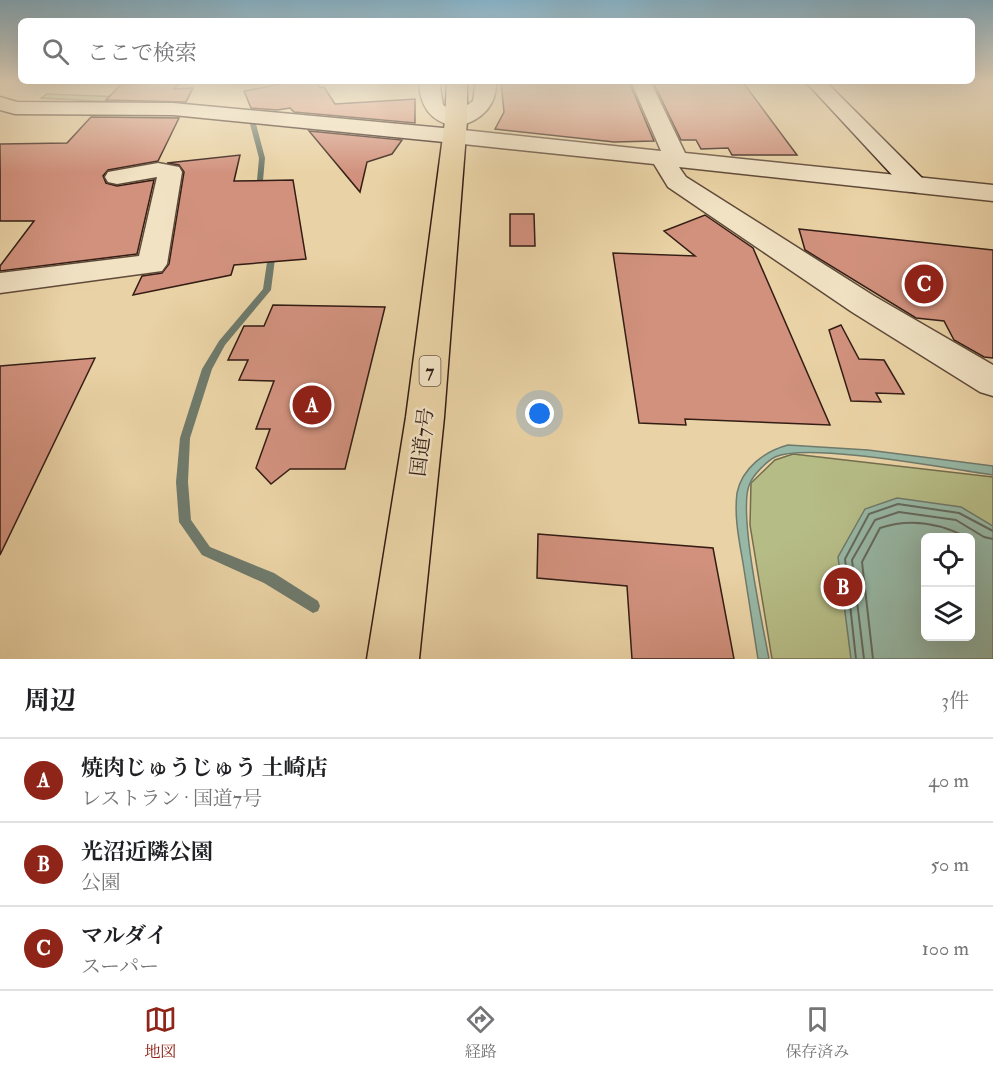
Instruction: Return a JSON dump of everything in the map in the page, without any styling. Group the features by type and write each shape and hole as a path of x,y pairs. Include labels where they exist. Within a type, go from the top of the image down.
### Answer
{"highway":[{"name":"国道7号","path":"393,659 425,417 456,112"}],"street":[{"path":"212,112 455,129 669,159 993,193"},
{"path":"437,112 455,129"},
{"path":"455,129 477,112"},
{"path":"651,112 677,182 863,304 993,382"},
{"path":"844,112 915,184"},
{"path":"0,283 152,264 170,172 159,170 117,177"}],"green space":[{"path":"793,454 993,477 993,659 772,659 750,525 751,483 775,460"}],"water":[{"path":"788,445 868,450 993,466 993,475 881,458 817,453 792,453 768,461 752,479 747,497 752,568 769,659 758,659 737,528 737,493 749,468 763,456"},
{"path":"897,498 961,507 993,526 993,659 851,659 838,557 865,509"}],"building":[{"path":"294,112 415,112 415,123"},
{"path":"504,112 642,112 654,141 614,142 495,129"},
{"path":"667,112 765,112 797,155 732,155 728,148 701,149 696,140 681,140"},
{"path":"91,117 179,118 158,161 108,170 103,176 106,183 117,186 154,180 137,254 0,271 0,266 34,221 0,221 0,144 67,143"},
{"path":"309,131 402,140 392,154 367,162 360,192"},
{"path":"240,155 234,181 293,180 306,259 234,265 231,275 133,295 142,276 162,273 169,264 184,172 179,165 167,163"},
{"path":"510,214 534,214 535,246 510,246"},
{"path":"705,215 753,248 830,425 685,419 686,425 639,423 613,253 695,256 664,231"},
{"path":"799,229 993,250 993,358 984,357 954,340 944,321 916,318 805,250"},
{"path":"273,305 385,307 345,469 290,469 271,484 256,468 270,429 256,429 274,381 239,380 248,360 228,360 244,326 264,326"},
{"path":"841,325 859,359 884,360 904,394 876,393 881,402 851,401 829,330"},
{"path":"95,358 0,555 0,366"},
{"path":"538,534 713,548 734,659 632,659 627,586 537,578"}],"waterway":[{"path":"253,124 262,158 259,192"},
{"path":"272,251 267,290 222,343 207,369 185,438 182,482 185,522 206,551 269,578 313,606"}],"place":[{"name":"マルダイ","path":"924,284"},
{"name":"焼肉じゅうじゅう 土崎店","path":"312,405"},
{"name":"光沼近隣公園","path":"843,587"}]}
